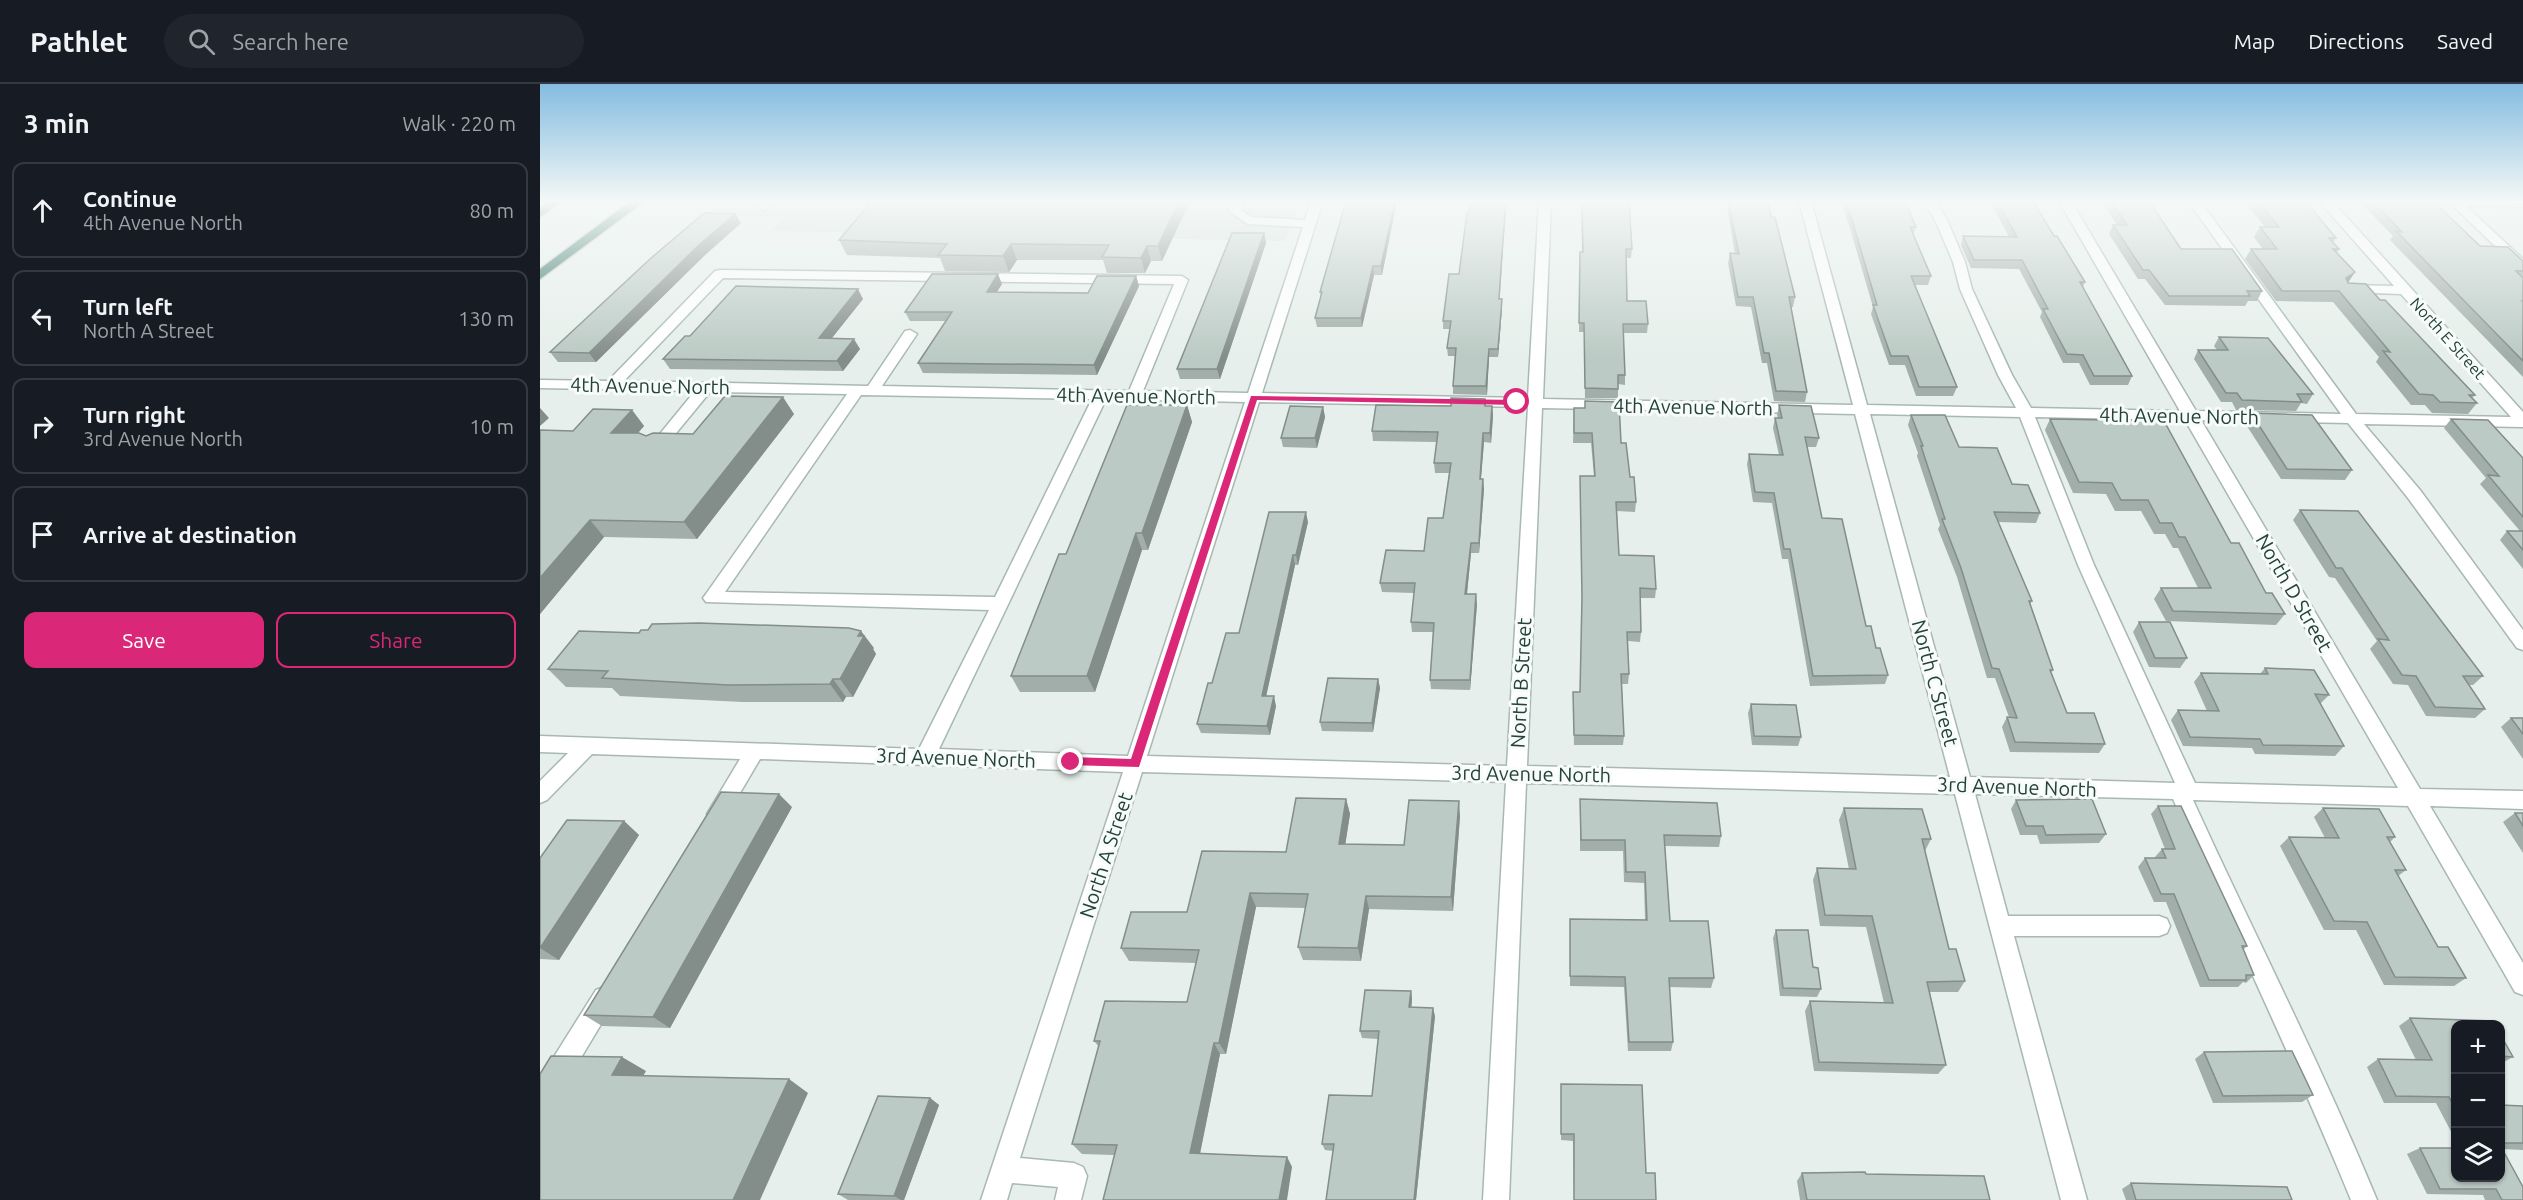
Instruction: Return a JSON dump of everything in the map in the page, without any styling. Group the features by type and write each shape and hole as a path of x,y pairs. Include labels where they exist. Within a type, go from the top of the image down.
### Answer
{"highway":[{"path":"540,275 569,253"}],"street":[{"name":"North A Street","path":"994,1200 1300,253"},
{"name":"North B Street","path":"1496,1200 1543,253"},
{"name":"North C Street","path":"1819,253 2074,1200"},
{"path":"1955,253 1966,289 2005,375 2026,413 2086,565 2252,954 2317,1087 2364,1200"},
{"name":"North D Street","path":"2095,253 2523,984"},
{"path":"2232,253 2352,419 2414,494 2523,643"},
{"name":"North E Street","path":"2372,253 2523,422"},
{"path":"2509,253 2523,267"},
{"path":"611,386 720,274 1182,280 1134,396"},
{"path":"2348,289 2405,290"},
{"path":"910,334 864,391 712,598 1001,604"},
{"name":"4th Avenue North","path":"540,384 2523,422"},
{"path":"658,446 706,387"},
{"path":"925,757 1101,395"},
{"name":"3rd Avenue North","path":"540,744 1135,764 2523,800"},
{"path":"540,794 587,746"},
{"path":"703,837 755,751"},
{"path":"2000,926 2159,926"},
{"path":"540,1102 615,979"},
{"path":"1004,1169 1074,1176 1068,1200"}],"building":[{"path":"657,253 691,253 589,353 550,352"},
{"path":"940,253 1005,253 1003,256 938,255"},
{"path":"1104,253 1143,253 1141,258 1102,257"},
{"path":"1224,253 1257,253 1217,369 1177,369"},
{"path":"1331,253 1384,253 1381,266 1373,266 1361,318 1315,318 1322,292 1320,292"},
{"path":"1462,253 1502,253 1498,349 1489,349 1486,386 1453,386 1456,348 1447,348 1451,321 1443,321 1449,274 1459,274"},
{"path":"1580,253 1626,253 1627,301 1646,301 1648,324 1623,324 1625,375 1618,375 1618,389 1585,388 1584,323 1579,323"},
{"path":"1730,253 1784,253 1795,297 1789,297 1807,392 1776,391 1769,353 1764,353 1753,297 1738,297"},
{"path":"1862,253 1921,253 1931,276 1911,276 1957,387 1919,387 1908,356 1891,356 1873,305 1877,305"},
{"path":"1971,253 2067,253 2085,282 2080,282 2132,376 2094,376 2083,355 2067,354 2043,309 2048,309 2022,260 1974,260"},
{"path":"2132,253 2235,253 2262,291 2247,291 2250,296 2169,296 2149,270 2143,270"},
{"path":"2254,253 2337,253 2355,272 2346,278 2348,283 2366,284 2380,300 2385,300 2475,395 2469,395 2477,403 2440,402 2433,395 2419,394 2383,351 2390,352 2339,291 2282,291"},
{"path":"2418,253 2515,253 2523,261 2523,271 2516,271 2523,278 2523,361"},
{"path":"932,274 998,274 987,292 1088,293 1097,276 1136,276 1094,365 918,363 952,312 905,312"},
{"path":"736,286 858,289 819,338 854,339 837,361 663,359 685,336 690,336"},
{"path":"2219,337 2268,338 2313,394 2297,394 2302,402 2242,400 2237,393 2226,393 2198,350 2228,350"},
{"path":"725,396 783,397 684,522 590,520 540,578 540,430 573,431 593,409 632,410 611,433 639,433 646,436 653,433 693,434"},
{"path":"1451,398 1485,399 1485,406 1492,406 1490,433 1483,433 1479,543 1471,543 1465,594 1476,594 1470,680 1430,680 1434,623 1411,622 1415,583 1380,583 1386,550 1424,551 1428,518 1443,518 1451,463 1434,463 1438,432 1372,431 1376,405 1451,406"},
{"path":"1585,401 1619,402 1621,443 1626,443 1630,477 1634,477 1636,502 1616,502 1619,555 1654,556 1656,589 1640,588 1641,632 1627,632 1629,674 1621,674 1624,736 1574,735 1573,692 1580,692 1582,597 1580,476 1595,476 1592,433 1574,433 1574,408 1585,408"},
{"path":"1127,405 1187,405 1142,533 1136,533 1087,676 1011,676 1059,554 1066,554"},
{"path":"1779,405 1811,406 1819,438 1805,437 1822,518 1842,519 1866,626 1871,626 1876,648 1880,648 1888,675 1813,676 1790,549 1784,549 1774,493 1755,492 1749,454 1783,455 1775,418 1782,418"},
{"path":"1290,406 1323,407 1315,438 1281,438"},
{"path":"2251,413 2312,415 2352,470 2287,469"},
{"path":"1911,415 1945,415 1959,447 1997,448 2012,484 2028,485 2040,513 1994,512 2032,601 2029,601 2053,670 2050,670 2067,713 2094,713 2105,744 2015,742 2007,717 2017,718 1999,669 1992,668 1961,568 1942,519 1945,519"},
{"path":"2050,419 2164,421 2231,543 2239,543 2266,593 2272,593 2285,614 2173,611 2161,588 2211,588 2185,537 2179,537 2172,523 2160,523 2148,500 2121,500 2112,483 2079,482"},
{"path":"2451,419 2488,420 2523,458 2523,517 2488,475 2499,476"},
{"path":"2300,510 2358,511 2483,676 2463,676 2485,709 2435,707 2416,676 2402,675 2378,639 2389,640 2342,568 2336,568"},
{"path":"1269,512 1306,512 1296,555 1293,555 1262,696 1274,696 1267,726 1197,724 1208,683 1212,683 1226,633 1239,633"},
{"path":"2507,531 2523,531 2523,550"},
{"path":"2139,622 2170,622 2187,658 2155,658"},
{"path":"699,623 849,628 861,631 858,636 864,636 840,679 833,679 830,684 728,685 602,678 608,671 548,669 579,631 639,633 641,630 648,630 652,624"},
{"path":"2265,668 2314,670 2329,695 2315,694 2344,746 2263,745 2260,739 2190,737 2178,710 2219,711 2201,673 2268,674"},
{"path":"1328,678 1378,679 1372,723 1320,722"},
{"path":"1751,704 1796,705 1801,737 1754,736"},
{"path":"2511,718 2523,718 2523,734"},
{"path":"721,792 779,794 653,1017 584,1015"},
{"path":"1296,798 1346,799 1339,844 1404,845 1409,800 1459,801 1451,897 1366,896 1358,948 1298,947 1308,894 1250,893 1219,1043 1214,1043 1190,1153 1287,1157 1279,1200 1103,1200 1117,1145 1072,1144 1100,1041 1094,1041 1105,1001 1187,1002 1199,950 1121,948 1131,912 1187,912 1202,851 1286,852"},
{"path":"1580,799 1717,803 1721,836 1664,835 1670,921 1708,921 1714,978 1669,978 1673,1042 1629,1042 1625,977 1570,976 1570,919 1647,920 1645,872 1626,872 1625,840 1581,840"},
{"path":"2092,799 2106,834 2046,835 2043,826 2026,826 2016,800"},
{"path":"2158,806 2181,806 2247,946 2242,946 2254,975 2246,975 2246,980 2209,980 2174,894 2161,894 2145,858 2166,858 2162,849 2175,849"},
{"path":"1844,808 1922,809 1931,839 1922,839 1949,949 1956,949 1965,981 1927,982 1946,1065 1819,1062 1810,1001 1893,1003 1872,916 1825,915 1817,868 1856,869"},
{"path":"2323,808 2379,809 2395,837 2387,837 2406,870 2395,870 2438,947 2448,947 2466,978 2395,977 2367,922 2334,921 2289,837 2339,838"},
{"path":"2515,813 2523,813 2523,826"},
{"path":"567,820 624,821 540,948 540,858"},
{"path":"1776,930 1808,930 1813,967 1818,968 1821,989 1783,988"},
{"path":"1365,990 1411,991 1409,1007 1433,1008 1414,1200 1326,1200 1334,1144 1322,1144 1329,1095 1372,1096 1379,1031 1360,1031"},
{"path":"2410,1018 2465,1020 2451,1020 2451,1101 2449,1097 2396,1096 2378,1059 2432,1060"},
{"path":"2505,1043 2513,1057 2505,1056"},
{"path":"2292,1051 2313,1095 2223,1096 2204,1052"},
{"path":"551,1056 622,1057 612,1075 789,1079 733,1200 540,1200 540,1074"},
{"path":"1561,1084 1642,1085 1646,1173 1655,1173 1656,1200 1574,1200 1574,1134 1561,1134"},
{"path":"878,1096 930,1098 894,1196 838,1194"},
{"path":"2505,1105 2523,1106 2523,1143 2505,1143"},
{"path":"2420,1148 2451,1148 2451,1182 2505,1182 2505,1154 2523,1187 2523,1200 2502,1200 2496,1189 2440,1189"},
{"path":"1865,1172 1866,1174 1984,1176 1990,1200 1807,1200 1802,1173"},
{"path":"2131,1183 2287,1187 2292,1200 2136,1200"}],"route":[{"path":"1071,762 1135,764 1253,398 1517,402"}]}
